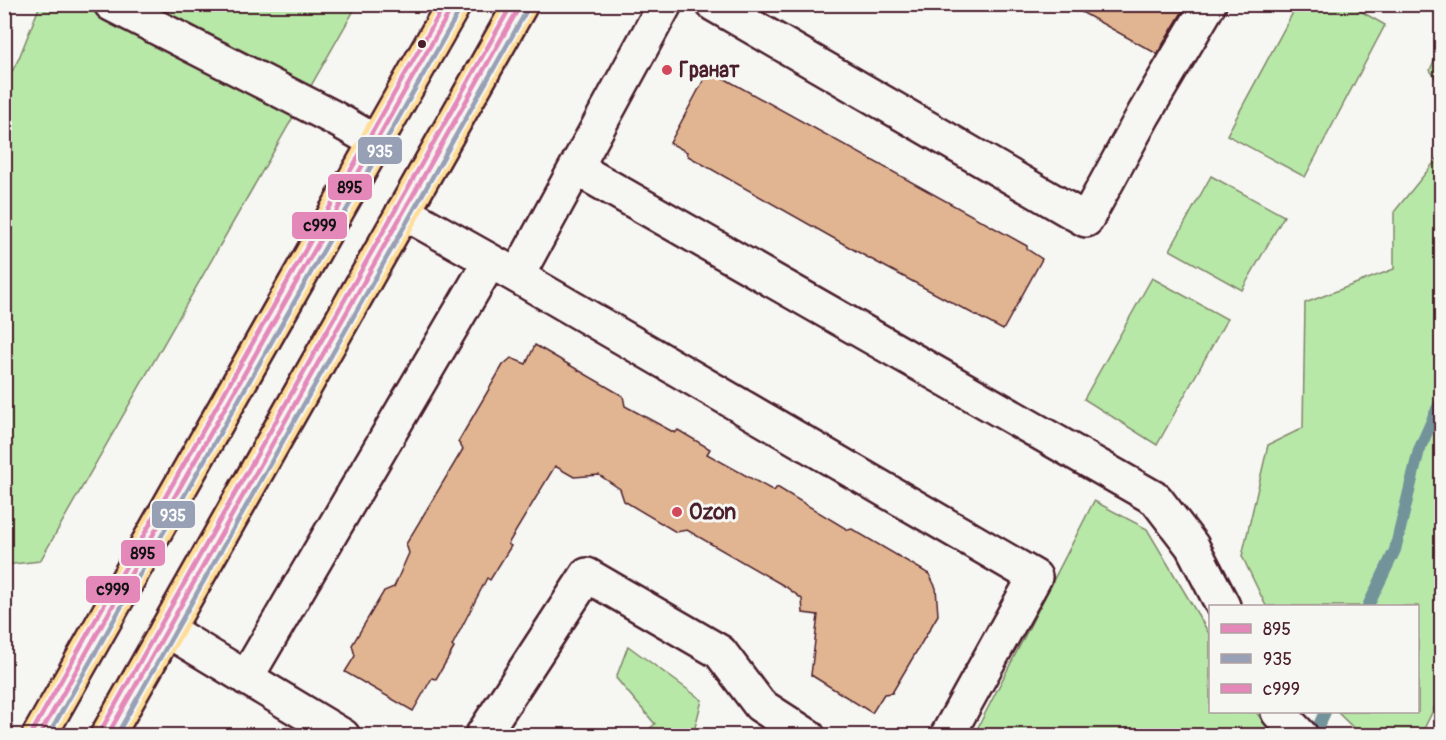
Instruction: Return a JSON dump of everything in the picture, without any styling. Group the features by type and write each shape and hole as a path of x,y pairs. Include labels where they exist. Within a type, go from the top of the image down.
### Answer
{"main road":[{"path":"39,735 454,4"},
{"path":"107,735 521,4"}],"lane":[{"path":"111,4 334,118 376,142"},
{"path":"246,678 503,268 576,168 665,4"},
{"path":"713,4 1086,220 1144,114 1209,4"},
{"path":"576,168 1156,499 1192,546 1222,605"},
{"path":"404,212 1035,577 947,735"},
{"path":"482,735 587,575 720,652 760,705 808,735"},
{"path":"167,630 343,735"},
{"path":"1280,713 1301,735"}],"green space":[{"path":"40,5 357,5 40,561 5,565 5,85 19,58"},
{"path":"1297,5 1350,5 1385,25 1305,177 1227,135"},
{"path":"1441,45 1442,87 1430,70"},
{"path":"1441,154 1441,694 1421,735 1361,735 1338,713 1419,713 1419,605 1266,605 1242,556 1268,445 1303,428 1305,303 1394,269 1394,212"},
{"path":"1211,176 1284,216 1242,290 1170,250"},
{"path":"1152,278 1227,319 1157,445 1084,399"},
{"path":"1094,501 1147,529 1209,633 1209,713 1257,713 1273,735 974,735"},
{"path":"628,646 702,700 693,735 642,735 655,724 616,678"}],"building":[{"path":"1067,4 1187,4 1157,54"},
{"path":"709,70 1027,246 1027,249 1042,259 1003,330 865,256 688,156 687,152 670,143"},
{"path":"535,345 623,396 625,406 675,433 678,430 710,449 707,454 774,491 777,487 848,530 852,529 929,574 936,588 938,615 892,693 884,694 872,713 811,675 818,615 803,613 802,599 786,587 687,530 676,532 624,501 620,489 599,475 574,477 555,466 508,544 511,546 490,580 487,578 452,646 454,648 436,679 432,678 413,711 345,672 355,656 352,645 384,591 394,587 409,553 406,544 463,449 458,442 503,365 511,358 526,364"}],"waterway":[{"path":"1368,605 1395,550 1419,450 1442,398"},
{"path":"1314,736 1325,713"}],"transit line":[{"name":"с999","path":"32,732 445,4"},
{"name":"895","path":"39,736 454,4"},
{"name":"с999","path":"100,732 512,4"},
{"name":"895","path":"107,736 521,4"},
{"name":"935","path":"48,736 461,8"},
{"name":"935","path":"116,736 528,8"}],"place":[{"name":"Гранат","path":"667,70"},
{"name":"Ozon","path":"677,512"}]}
